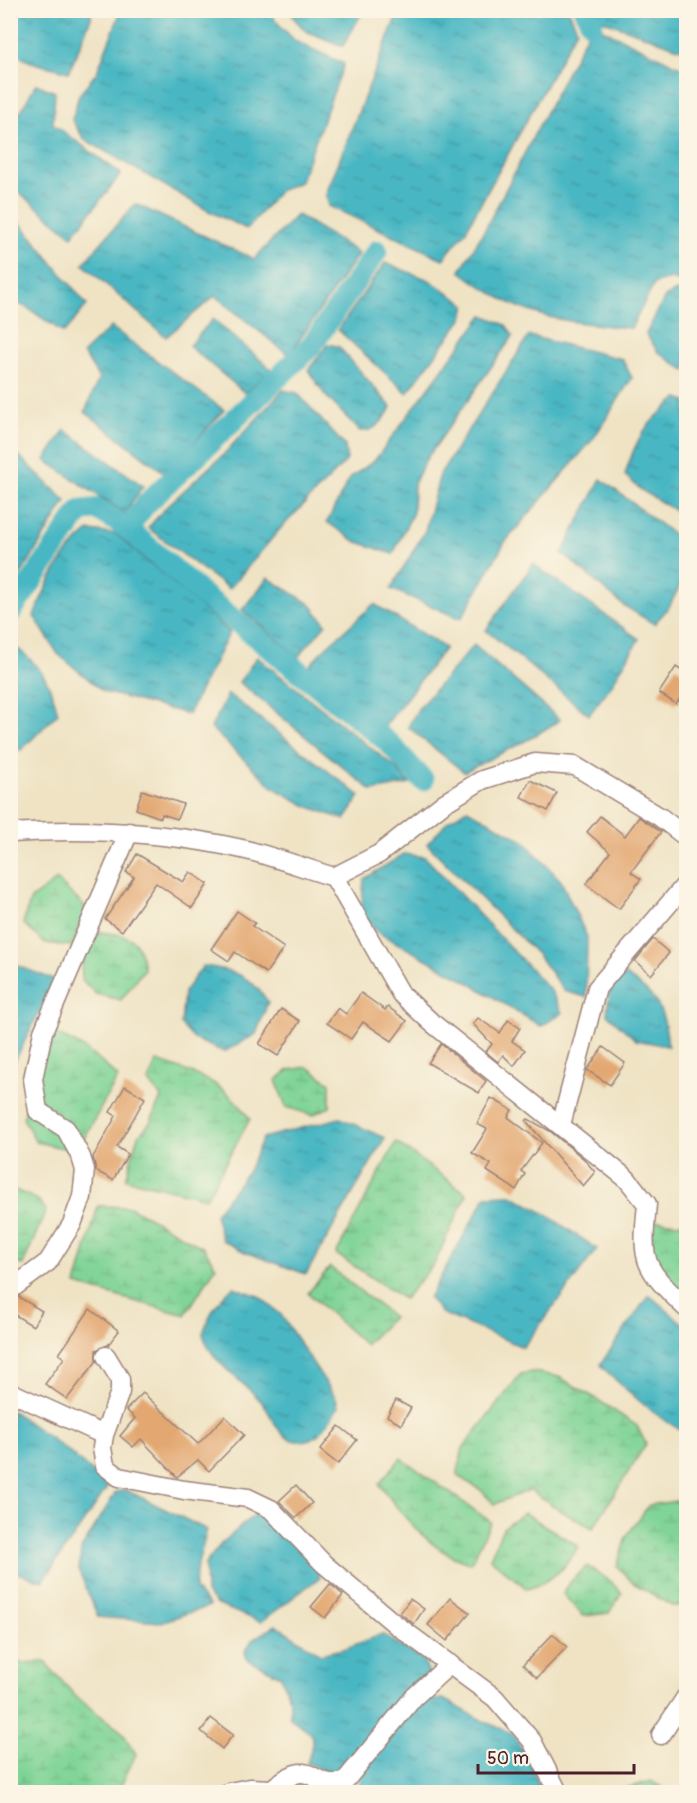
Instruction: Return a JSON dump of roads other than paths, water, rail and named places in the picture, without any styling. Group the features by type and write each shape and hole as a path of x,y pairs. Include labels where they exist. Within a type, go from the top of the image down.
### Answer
{"street":[{"path":"334,877 379,854 444,803 482,780 535,763 575,766 660,817 687,837"},
{"path":"10,833 64,830 129,832 243,849 334,877 401,994 431,1022 627,1179 647,1204 643,1246 652,1275 687,1308"},
{"path":"10,1290 48,1263 72,1224 82,1197 85,1170 81,1157 66,1129 38,1111 33,1079 44,1032 129,832"},
{"path":"561,1125 597,988 687,884"},
{"path":"106,1356 120,1379 120,1392 104,1435 102,1449 105,1466 119,1477 184,1490 248,1498 271,1509 324,1564 395,1624 495,1698 532,1741 558,1792"},
{"path":"10,1392 104,1435"},
{"path":"229,1792 250,1788 272,1789 292,1773 302,1772 344,1787 414,1697 450,1664"},
{"path":"661,1735 687,1697"}],"water":[{"path":"295,10 363,11 343,46 306,31 292,16"},
{"path":"399,10 569,11 577,29 465,232 443,259 329,206 326,194"},
{"path":"11,11 91,11 91,18 69,72 29,61 15,51 11,41"},
{"path":"121,11 274,11 274,19 295,41 344,64 300,182 279,191 247,229 209,211 84,139 72,120 79,95 97,72"},
{"path":"595,11 686,11 686,51 599,19"},
{"path":"592,24 686,70 686,283 671,279 655,283 631,328 566,320 529,311 493,294 460,271 483,233"},
{"path":"36,84 55,92 53,124 121,174 72,236 11,186 11,129"},
{"path":"135,204 254,259 297,215 359,253 289,355 215,296 166,337 83,264"},
{"path":"12,213 87,305 64,333 26,307 11,301"},
{"path":"385,263 429,280 466,305 463,318 407,393 338,330"},
{"path":"676,291 686,295 686,371 658,352 646,334 665,297"},
{"path":"483,315 506,325 513,336 425,461 414,484 413,512 393,554 355,541 327,522 350,478 375,460"},
{"path":"213,319 272,370 245,393 189,346"},
{"path":"111,327 224,410 166,474 85,412 99,378 83,353"},
{"path":"529,336 622,359 632,378 593,439 505,542 461,619 391,589 425,531 440,474"},
{"path":"328,344 339,347 391,407 383,421 371,430 360,431 325,395 308,370"},
{"path":"283,390 297,393 345,446 347,460 280,529 229,589 148,528 167,506 224,454"},
{"path":"678,398 686,401 686,517 641,490 625,475 638,440 644,431"},
{"path":"65,430 143,486 124,513 45,460"},
{"path":"11,448 66,501 11,590"},
{"path":"601,479 686,544 686,573 669,607 654,624 623,605 562,553"},
{"path":"89,531 116,534 230,632 188,714 104,692 58,654 34,616 63,559"},
{"path":"533,564 639,639 610,687 589,715 486,630"},
{"path":"268,578 310,604 326,624 298,657 242,610"},
{"path":"374,604 445,648 384,727 308,668 320,653"},
{"path":"11,644 29,658 42,673 51,690 58,713 21,750 11,746"},
{"path":"474,645 560,720 531,738 464,772 408,727 418,709"},
{"path":"257,657 396,768 410,784 372,791 239,682"},
{"path":"228,694 360,796 345,820 307,806 274,788 211,728"},
{"path":"467,809 524,841 561,881 587,937 586,997 564,991 538,955 427,844 448,821"},
{"path":"404,854 425,857 551,991 562,1013 541,1026 463,979 377,932 361,913 364,879"},
{"path":"15,965 55,980 11,1069 10,972"},
{"path":"203,966 233,972 241,976 255,986 268,1002 256,1034 224,1052 194,1039 181,1025 184,992"},
{"path":"620,971 655,1001 664,1019 668,1046 636,1040 607,1014 610,987"},
{"path":"340,1118 385,1138 306,1274 245,1252 222,1240 215,1214 248,1171 263,1138"},
{"path":"511,1195 544,1213 597,1249 523,1347 441,1313 429,1298 486,1196"},
{"path":"233,1287 259,1296 281,1315 336,1398 338,1407 322,1431 311,1439 297,1441 286,1437 258,1398 216,1359 207,1345 203,1334 208,1320 222,1297"},
{"path":"649,1295 686,1326 686,1433 652,1411 600,1365"},
{"path":"11,1410 56,1442 109,1485 43,1581 11,1571"},
{"path":"126,1490 207,1530 196,1571 195,1590 210,1606 161,1622 98,1617 79,1571 81,1549 116,1492"},
{"path":"254,1515 276,1519 314,1563 320,1577 261,1622 216,1604 206,1593 205,1564 221,1544"},
{"path":"276,1625 320,1654 344,1649 382,1634 423,1660 429,1673 405,1692 341,1778 307,1763 312,1746 311,1736 290,1718 290,1701 281,1676 247,1659 245,1652 252,1640"},
{"path":"443,1699 485,1722 512,1733 530,1763 542,1792 359,1792 361,1772 418,1702"}],"waterway":[{"path":"585,10 592,24"},
{"path":"127,528 146,504 311,346 377,251"},
{"path":"10,613 80,511 97,509 127,528 202,594 389,743 423,780"}]}
